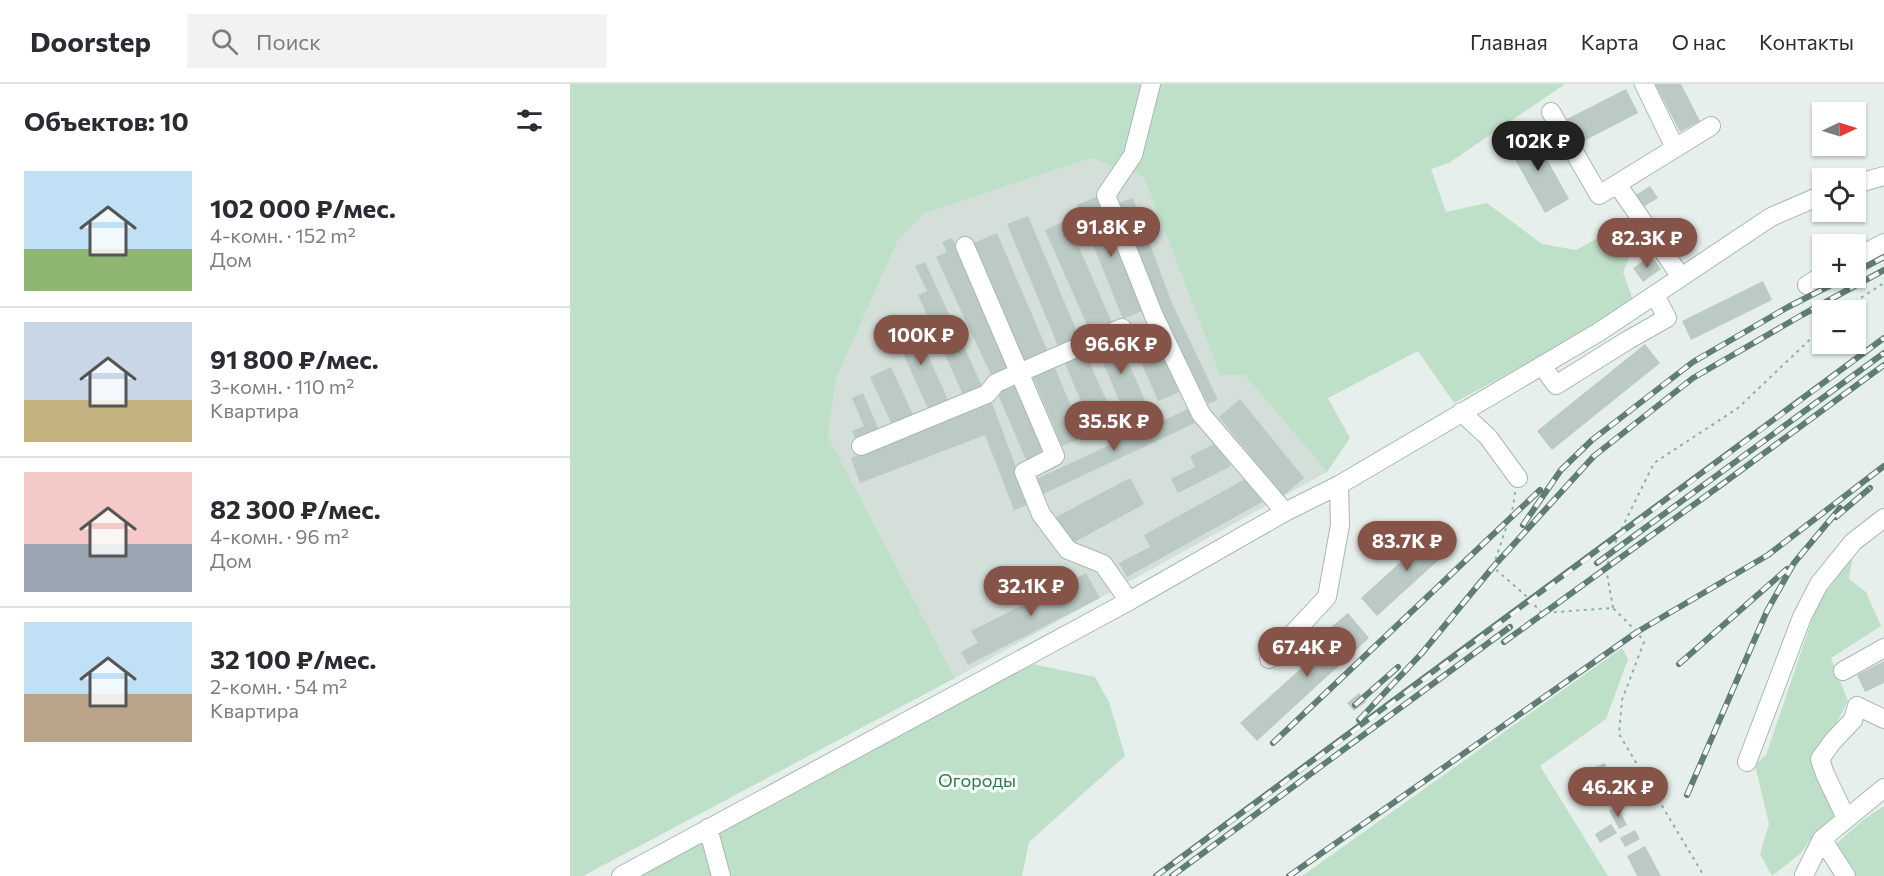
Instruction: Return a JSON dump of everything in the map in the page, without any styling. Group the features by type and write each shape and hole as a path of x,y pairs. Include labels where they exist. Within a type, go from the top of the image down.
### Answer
{"street":[{"path":"1151,84 1133,155 1106,195 1154,316 1201,414 1285,512"},
{"path":"1644,84 1675,148"},
{"path":"1551,112 1599,195 1711,126"},
{"path":"1866,180 1884,176"},
{"path":"1617,184 1681,277"},
{"path":"621,876 1129,601 1285,512 1339,485 1599,332 1771,217 1812,199"},
{"path":"1866,253 1884,243"},
{"path":"965,246 1055,456 1024,472 1041,514 1068,550 1103,564 1129,601"},
{"path":"1542,366 1556,385 1667,318 1655,295"},
{"path":"861,446 987,394 996,382 1122,328"},
{"path":"1461,412 1488,437 1518,478"},
{"path":"1269,659 1327,597 1340,525 1339,485"},
{"path":"1747,762 1802,617 1819,584 1853,542 1884,518"},
{"path":"1843,671 1884,648"},
{"path":"1846,819 1820,759 1853,720 1857,706 1884,719"},
{"path":"1802,876 1822,839 1884,788"},
{"path":"708,828 721,876"},
{"path":"1822,839 1846,876"}],"path":[{"path":"1858,300 1884,283"},
{"path":"1704,876 1619,735 1622,700 1644,642 1613,608 1606,568 1618,536 1654,463 1738,408 1812,338"},
{"path":"1518,478 1514,507 1493,567 1524,594 1542,614 1613,608"}],"shaded area":[{"path":"1091,158 1144,177 1220,374 1244,374 1327,472 955,678 828,436 836,379 898,240 925,213"}],"green space":[{"path":"570,84 1565,84 1449,163 1431,169 1446,212 1487,203 1542,244 1576,250 1618,227 1631,253 1623,272 1633,300 1540,356 1454,403 1418,351 1328,398 1350,438 1327,472 1244,374 1220,375 1144,177 1091,158 925,213 898,240 836,379 828,436 955,678 583,876 570,876"},
{"path":"1853,555 1849,579 1866,592 1881,626 1831,658 1848,701 1834,728 1811,762 1836,816 1814,835 1800,854 1772,876 1760,854 1769,824 1755,765 1766,755 1817,605"},
{"path":"1622,648 1628,659 1606,719 1540,766 1608,876 1302,876"},
{"name":"Огороды","path":"1032,664 1095,677 1109,702 1125,756 1029,842 1022,876 637,876"},
{"path":"1884,806 1884,876 1856,876 1835,845 1863,820"}],"building":[{"path":"1655,84 1681,84 1700,121 1680,132"},
{"path":"1626,89 1638,113 1578,144 1565,120"},
{"path":"1532,132 1569,199 1545,213 1507,145"},
{"path":"1650,186 1658,198 1643,207 1636,195"},
{"path":"1098,196 1145,310 1123,319 1077,205"},
{"path":"1133,198 1171,301 1218,400 1208,404 1157,308 1118,203"},
{"path":"1028,216 1080,339 1059,348 1007,224"},
{"path":"1067,220 1113,325 1091,334 1045,230"},
{"path":"997,233 1048,352 1025,362 974,243"},
{"path":"952,238 1012,365 991,375 936,257 947,252 942,242"},
{"path":"1651,255 1661,269 1643,282 1633,268"},
{"path":"925,262 983,388 964,397 918,295 927,291 915,266"},
{"path":"1763,281 1772,300 1691,340 1682,321"},
{"path":"913,322 949,402 929,411 893,331"},
{"path":"1150,323 1179,392 1158,401 1128,332"},
{"path":"1117,336 1147,405 1125,414 1096,346"},
{"path":"1645,344 1660,363 1552,450 1537,431"},
{"path":"1085,352 1115,420 1093,430 1064,361"},
{"path":"891,367 914,417 893,427 870,377"},
{"path":"1055,368 1084,437 1062,446 1033,377"},
{"path":"1018,382 1047,451 1026,460 997,392"},
{"path":"863,393 879,430 856,440 852,431 864,426 852,398"},
{"path":"1240,399 1304,478 1283,496 1219,417"},
{"path":"992,403 1030,504 1014,510 985,435 860,483 851,458"},
{"path":"1188,409 1195,423 1041,495 1034,480"},
{"path":"1218,442 1231,466 1178,493 1171,479 1195,467 1190,456"},
{"path":"1249,477 1262,502 1127,577 1119,563 1150,547 1144,535"},
{"path":"1130,478 1144,504 1071,544 1056,517"},
{"path":"1437,529 1453,547 1377,616 1361,598"},
{"path":"1086,573 1100,598 968,665 961,652 978,643 971,631"},
{"path":"1348,613 1369,638 1257,741 1240,723 1334,639 1330,628"},
{"path":"1884,661 1884,683 1865,692 1857,675"},
{"path":"1359,693 1366,702 1354,711 1347,703"},
{"path":"1605,763 1609,774 1597,779 1592,768"},
{"path":"1617,806 1627,825 1619,829 1609,810"},
{"path":"1611,824 1617,833 1600,843 1595,834"},
{"path":"1635,830 1640,839 1625,847 1620,838"},
{"path":"1645,846 1661,876 1637,876 1627,856"}],"railway":[{"path":"1866,267 1884,257"},
{"path":"1359,720 1422,653 1493,567 1594,456 1693,378 1884,270"},
{"path":"1523,525 1561,470 1592,440 1693,362 1825,288"},
{"path":"1156,876 1884,338"},
{"path":"1597,563 1884,353"},
{"path":"1504,642 1884,365"},
{"path":"1289,876 1637,632 1768,555 1884,466"},
{"path":"1836,517 1870,488"},
{"path":"1273,743 1540,490"},
{"path":"1687,795 1767,611 1794,563 1840,508"},
{"path":"1679,664 1787,569"},
{"path":"1172,876 1510,627"},
{"path":"1355,705 1398,667"}]}
